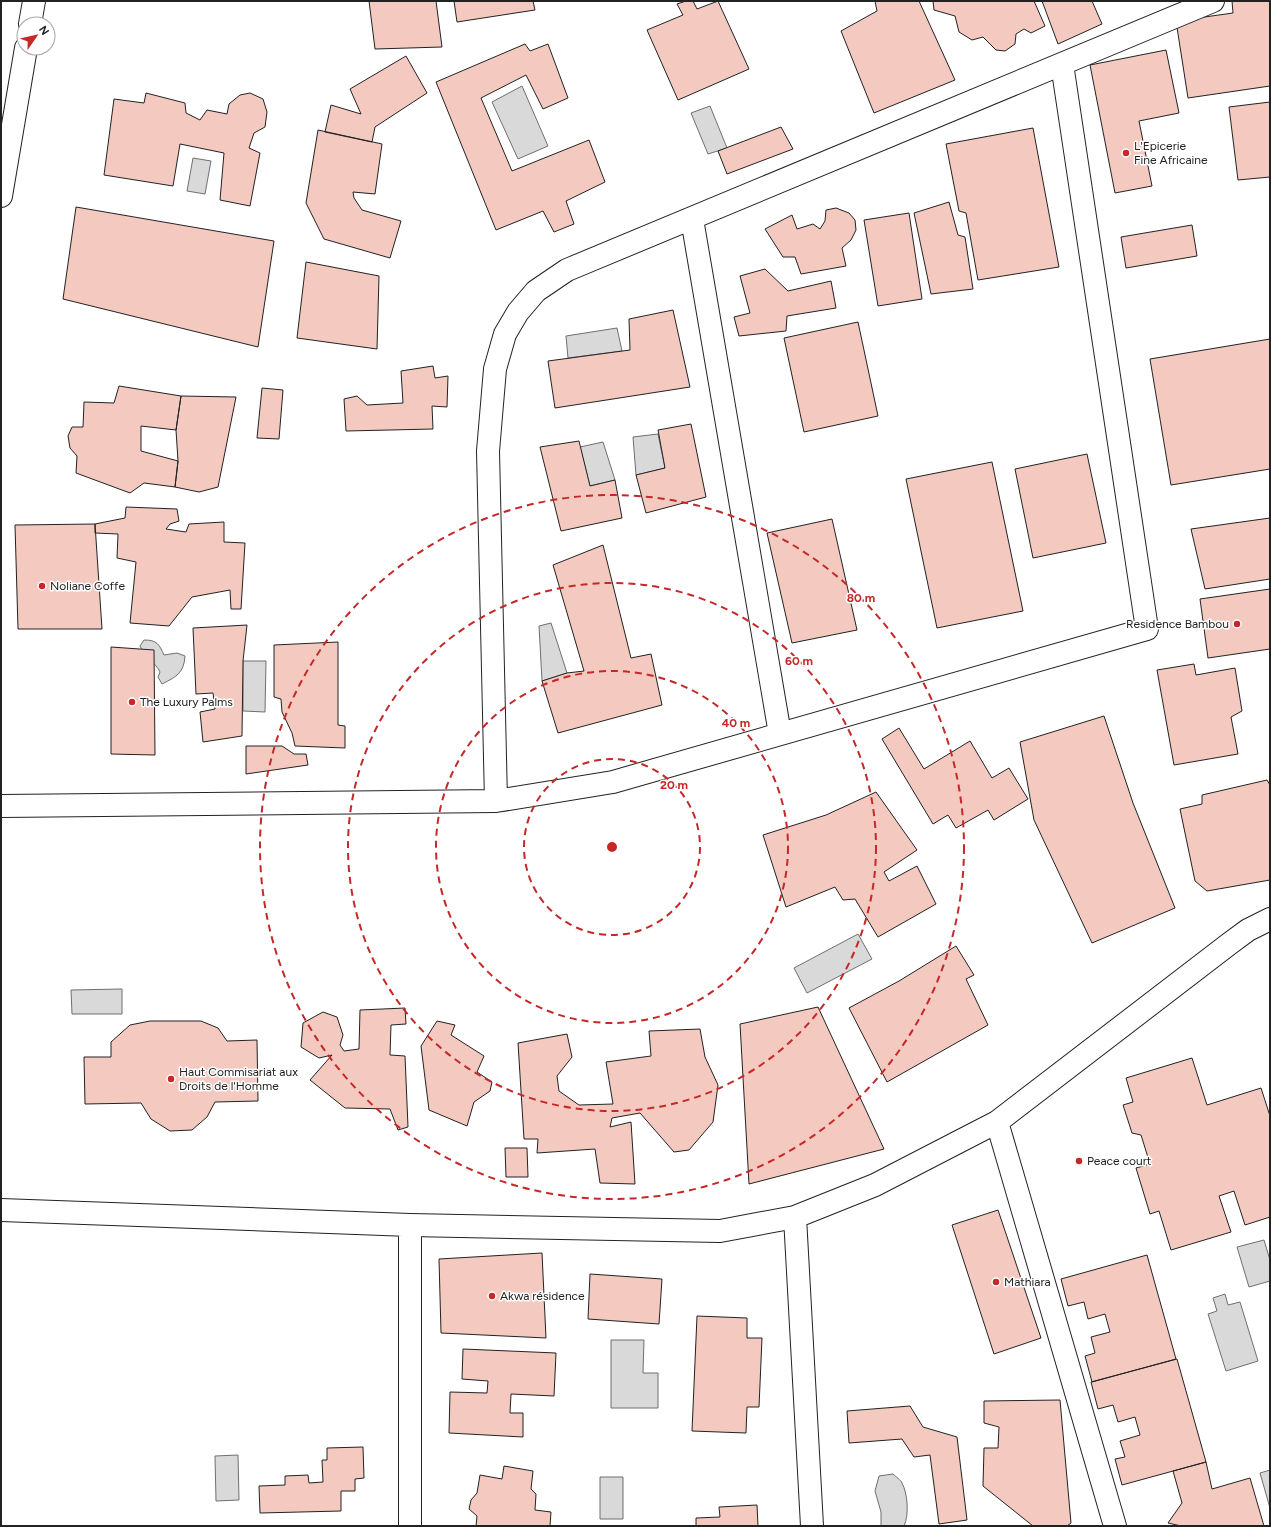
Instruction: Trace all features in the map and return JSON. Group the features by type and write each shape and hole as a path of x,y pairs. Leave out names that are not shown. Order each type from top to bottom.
{"street":[{"path":"31,16 34,1"},
{"path":"496,801 488,451 495,369 505,334 518,312 536,291 567,270 1213,1"},
{"path":"1,196 25,56"},
{"path":"1,806 496,801 613,782 1147,629 1062,64"},
{"path":"692,219 780,734"},
{"path":"1,1210 410,1225 720,1231 795,1217 875,1185 997,1122 1229,944 1248,930 1270,919"},
{"path":"997,1122 1115,1526"},
{"path":"795,1217 812,1526"},
{"path":"410,1225 410,1526"}],"shaded area":[{"path":"522,86 548,146 518,159 492,102"},
{"path":"710,106 727,148 708,154 691,113"},
{"path":"193,158 211,161 205,194 187,191"},
{"path":"617,328 622,351 568,358 566,336"},
{"path":"658,434 665,468 636,475 633,437"},
{"path":"603,442 615,480 590,486 580,447"},
{"path":"551,623 567,673 542,681 539,626"},
{"path":"144,640 157,643 164,655 177,653 185,656 183,667 178,674 162,684 158,677 160,672 140,646"},
{"path":"243,661 266,661 265,712 243,711"},
{"path":"858,934 872,959 807,993 794,968"},
{"path":"122,989 122,1014 72,1014 71,990"},
{"path":"1264,1240 1270,1260 1270,1281 1249,1287 1237,1247"},
{"path":"1225,1294 1228,1305 1240,1302 1258,1361 1226,1371 1208,1314 1217,1311 1213,1298"},
{"path":"611,1340 644,1340 643,1373 658,1373 658,1408 611,1408"},
{"path":"238,1455 239,1500 216,1501 215,1456"},
{"path":"1270,1470 1270,1508 1260,1473"},
{"path":"893,1474 900,1480 906,1493 906,1522 904,1526 881,1526 881,1512 875,1491 879,1476"},
{"path":"600,1477 623,1477 623,1519 600,1519"}],"building":[{"path":"369,1 436,1 442,47 375,49"},
{"path":"454,1 533,1 535,10 457,22"},
{"path":"686,1 693,1 697,9 718,1 749,69 678,100 647,30 683,15 677,4"},
{"path":"875,1 919,1 955,80 874,113 841,31 877,11"},
{"path":"933,1 1034,1 1045,26 1031,33 1024,29 1016,34 1015,44 1005,51 996,50 983,37 972,40 959,32 955,16 934,10"},
{"path":"1042,1 1092,1 1102,24 1058,44"},
{"path":"1232,1 1270,1 1270,86 1188,98 1176,21 1233,13"},
{"path":"525,44 530,51 548,44 568,98 543,109 526,75 481,98 512,171 589,140 605,182 566,201 574,224 554,232 543,211 496,230 436,82"},
{"name":"L'Epicerie Fine Africaine","path":"1166,50 1179,113 1139,121 1152,186 1115,193 1090,65"},
{"path":"406,56 427,93 375,127 372,142 325,132 331,105 361,114 350,89"},
{"path":"146,93 185,103 186,113 200,120 207,110 227,114 229,104 240,95 250,93 263,99 267,112 265,127 254,133 249,148 260,153 250,206 220,200 224,153 180,144 173,186 104,175 114,99 144,103"},
{"path":"1270,102 1270,177 1238,180 1229,107"},
{"path":"781,127 793,149 727,174 718,151"},
{"path":"1033,128 1059,267 978,280 966,213 959,211 946,144"},
{"path":"318,130 382,144 375,194 353,192 354,198 362,210 401,221 390,258 324,239 306,203"},
{"path":"949,202 958,235 965,237 973,289 931,294 914,213"},
{"path":"76,207 274,241 258,347 63,299"},
{"path":"836,208 849,213 855,220 856,230 851,240 842,248 846,266 801,274 795,257 783,257 765,229 792,215 797,229 813,224 820,229 825,221 826,210"},
{"path":"909,213 922,299 878,306 864,220"},
{"path":"1192,225 1197,256 1126,268 1121,237"},
{"path":"306,262 379,276 377,349 297,338"},
{"path":"765,269 788,291 831,281 836,308 787,316 786,331 739,336 734,317 750,313 740,276"},
{"path":"673,310 690,387 555,408 548,361 630,350 629,319"},
{"path":"858,322 878,416 804,432 784,338"},
{"path":"1270,339 1270,469 1171,485 1150,359"},
{"path":"433,366 435,378 448,376 447,407 432,406 433,429 346,431 344,399 357,396 367,405 403,403 401,371"},
{"path":"119,386 181,396 176,430 141,426 141,451 178,461 175,487 144,483 130,493 76,473 77,456 70,448 68,436 72,427 83,427 84,402 114,403"},
{"path":"262,388 283,390 279,439 257,438"},
{"path":"181,396 236,397 218,487 199,492 175,487 178,461 176,430"},
{"path":"691,424 706,497 646,513 636,475 665,468 658,430"},
{"path":"579,441 590,486 615,480 622,518 561,531 540,447"},
{"path":"1087,454 1106,543 1033,558 1015,469"},
{"path":"992,462 1023,611 937,628 906,479"},
{"path":"126,507 177,509 179,521 170,524 166,529 186,532 189,524 224,522 224,542 245,543 241,609 231,609 230,590 192,597 169,626 130,623 136,562 117,558 118,534 95,533 95,524 125,518"},
{"path":"1270,518 1270,579 1205,589 1191,529"},
{"path":"832,519 857,630 792,643 767,533"},
{"path":"95,524 102,629 18,629 15,525"},
{"path":"603,545 631,658 651,654 662,705 558,733 542,681 567,673 584,671 553,565"},
{"name":"Residence Bambou","path":"1270,589 1270,649 1208,658 1200,599"},
{"path":"247,625 243,661 242,736 203,742 200,712 215,709 213,693 196,694 193,628"},
{"path":"338,642 338,725 345,726 345,748 295,746 292,733 282,712 281,699 274,697 274,645"},
{"name":"The Luxury Palms","path":"111,647 154,650 155,755 111,754"},
{"path":"1194,664 1196,675 1235,668 1242,711 1231,717 1238,754 1174,765 1157,670"},
{"path":"1104,716 1133,803 1175,908 1092,943 1034,820 1020,742"},
{"path":"899,728 924,769 970,741 992,778 1009,768 1028,799 994,820 988,810 956,828 948,815 933,824 882,739"},
{"path":"246,746 282,746 294,754 306,754 308,765 246,774"},
{"path":"1267,780 1270,785 1270,880 1207,891 1195,881 1180,809 1202,804 1202,795"},
{"path":"876,792 917,850 884,872 889,881 917,866 936,904 878,937 855,899 843,900 835,887 786,907 763,835 826,815"},
{"path":"956,946 974,975 966,979 988,1025 887,1082 849,1008 899,981"},
{"path":"818,1007 884,1149 749,1184 740,1024"},
{"path":"405,1008 406,1024 391,1025 390,1055 405,1056 408,1127 398,1130 390,1109 345,1108 310,1080 332,1055 319,1058 301,1047 303,1023 323,1012 337,1017 343,1035 340,1045 344,1051 359,1049 360,1010"},
{"name":"Haut Commisariat aux Droits de l'Homme","path":"150,1021 201,1021 218,1028 227,1041 257,1040 258,1101 215,1102 207,1117 192,1130 170,1131 151,1119 141,1103 85,1104 84,1057 111,1057 111,1042 130,1025"},
{"path":"437,1021 455,1025 451,1035 484,1056 477,1072 492,1082 490,1091 474,1102 467,1126 429,1110 421,1046"},
{"path":"700,1029 705,1057 718,1085 713,1122 689,1150 674,1152 640,1113 612,1118 610,1127 631,1122 635,1184 600,1183 595,1149 537,1153 538,1139 524,1139 518,1043 567,1034 572,1057 557,1076 559,1091 579,1105 613,1104 606,1062 651,1056 649,1031"},
{"path":"1192,1058 1207,1105 1261,1088 1270,1116 1270,1217 1245,1225 1234,1191 1219,1196 1231,1232 1171,1250 1159,1211 1150,1214 1136,1168 1150,1164 1141,1135 1132,1133 1123,1105 1133,1102 1126,1078"},
{"path":"505,1148 527,1148 528,1177 506,1177"},
{"name":"Mathiara","path":"998,1210 1041,1338 994,1354 952,1225"},
{"name":"Akwa résidence","path":"542,1253 546,1338 441,1333 439,1259"},
{"path":"1147,1255 1176,1359 1092,1382 1085,1356 1095,1353 1091,1337 1110,1332 1105,1314 1088,1319 1084,1302 1068,1306 1061,1279"},
{"path":"590,1274 662,1279 659,1324 588,1319"},
{"path":"697,1316 747,1318 747,1338 762,1338 759,1407 747,1407 746,1433 692,1431"},
{"path":"463,1349 556,1353 554,1396 511,1394 510,1413 523,1413 523,1437 449,1433 450,1392 487,1393 488,1381 462,1379"},
{"path":"1177,1359 1206,1462 1122,1485 1115,1459 1125,1457 1120,1441 1140,1435 1135,1417 1118,1422 1113,1405 1098,1409 1091,1382"},
{"path":"1060,1400 1071,1523 1067,1526 1033,1526 983,1486 984,1448 998,1448 999,1427 984,1423 984,1401"},
{"path":"910,1406 923,1427 957,1437 967,1520 939,1524 930,1455 914,1457 902,1439 849,1443 847,1411"},
{"path":"363,1447 364,1478 355,1479 355,1491 341,1491 341,1511 260,1513 259,1486 285,1485 285,1476 308,1475 309,1483 323,1482 322,1460 327,1460 327,1448"},
{"path":"1206,1462 1212,1489 1250,1478 1264,1526 1181,1526 1168,1523 1182,1503 1173,1471"},
{"path":"504,1466 533,1471 531,1489 536,1494 535,1510 551,1512 550,1526 476,1526 477,1516 469,1509 471,1500 477,1493 480,1475 502,1479"},
{"path":"757,1505 758,1526 696,1526 696,1518 720,1517 719,1507"}],"place":[{"name":"L'Epicerie Fine Africaine","path":"1126,153"},
{"name":"Noliane Coffe","path":"42,586"},
{"name":"Residence Bambou","path":"1237,624"},
{"name":"The Luxury Palms","path":"132,702"},
{"name":"Haut Commisariat aux Droits de l'Homme","path":"171,1079"},
{"name":"Peace court","path":"1079,1161"},
{"name":"Mathiara","path":"996,1282"},
{"name":"Akwa résidence","path":"492,1296"}]}
